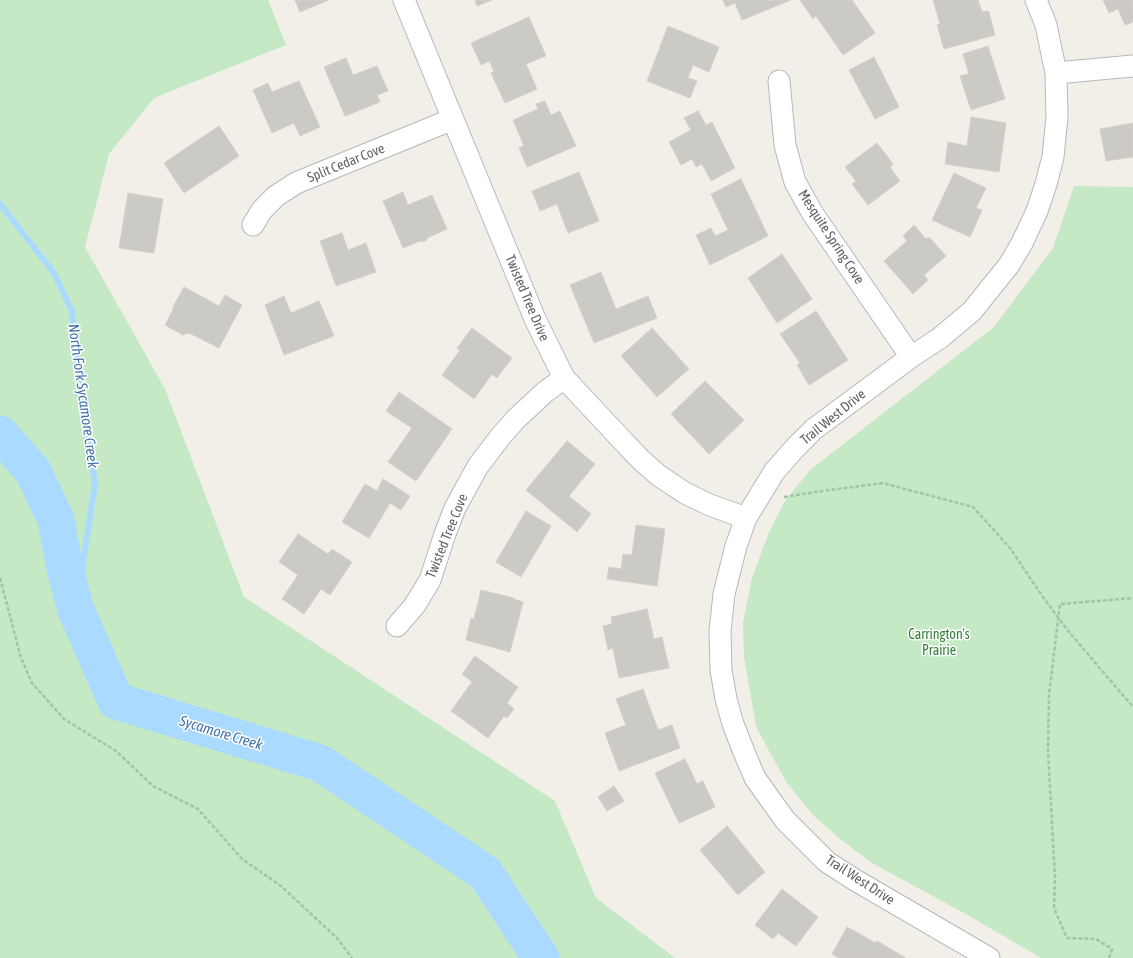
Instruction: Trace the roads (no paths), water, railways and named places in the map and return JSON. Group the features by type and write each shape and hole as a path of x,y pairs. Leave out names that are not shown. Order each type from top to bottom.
{"street":[{"name":"Twisted Tree Drive","path":"404,0 535,319 564,378 640,459 658,475 685,493 710,505 751,511"},
{"name":"Trail West Drive","path":"979,955 827,862 785,820 756,778 733,724 726,699 721,670 720,631 724,594 736,546 751,511 774,472 814,429 911,357 940,338 972,311 1009,265 1022,243 1037,211 1046,184 1053,157 1057,117 1056,73 1046,25 1036,0"},
{"path":"1056,73 1133,66"},
{"name":"Mesquite Spring Cove","path":"779,81 785,145 795,182 813,214 911,357"},
{"name":"Split Cedar Cove","path":"253,224 262,210 276,196 296,183 453,119"},
{"name":"Twisted Tree Cove","path":"397,626 415,605 430,580 444,534 478,466 516,419 545,392 564,378"}],"waterway":[{"name":"North Fork Sycamore Creek","path":"0,204 54,273 72,311 80,398 95,483 76,610"},
{"name":"Sycamore Creek","path":"0,434 33,471 56,520 65,569 76,610 116,701 320,763 485,873 541,958"}],"park label":[{"name":"Carrington's Prairie","path":"939,644"}]}
